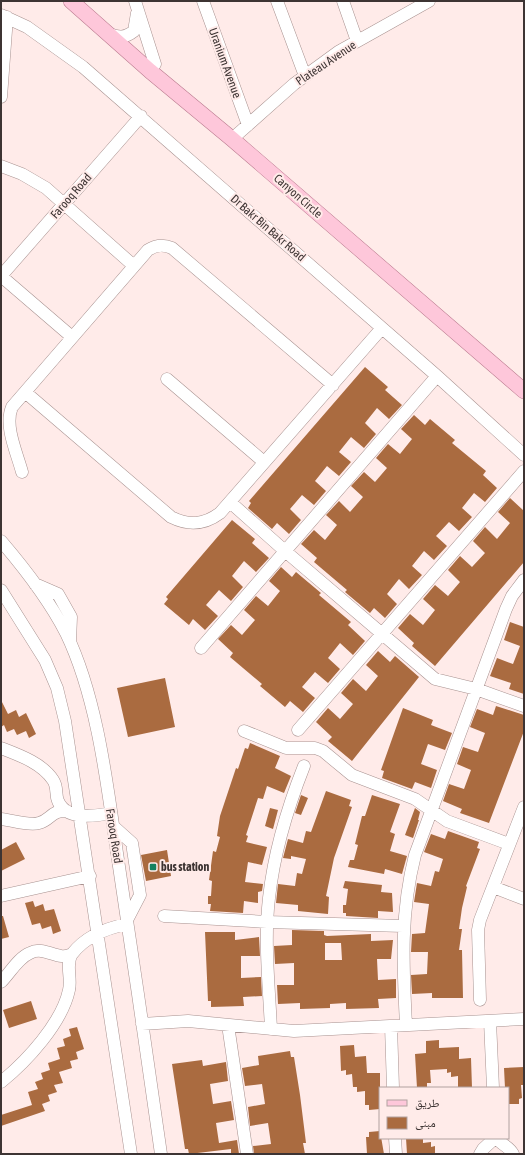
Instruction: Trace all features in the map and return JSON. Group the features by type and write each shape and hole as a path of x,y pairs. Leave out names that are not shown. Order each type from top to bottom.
{"main road":[{"name":"Canyon Circle","path":"71,1 150,71 232,139 524,391"}],"street":[{"name":"Uranium Avenue","path":"203,1 248,125"},
{"path":"277,1 305,76"},
{"path":"343,1 357,41"},
{"name":"Plateau Avenue","path":"232,139 305,76 416,4 429,1"},
{"path":"107,33 119,38 128,36 134,31 138,17 135,3"},
{"path":"135,3 155,64 150,71"},
{"path":"1,97 4,21"},
{"name":"Dr Bakr Bin Bakr Road","path":"4,21 27,27 83,67 141,116 437,376 524,455"},
{"name":"Farooq Road","path":"1,276 141,116"},
{"path":"1,166 34,180 64,204 134,266"},
{"path":"22,472 9,419 12,407 134,266 154,246 161,245 172,248 333,385"},
{"path":"1,276 72,337"},
{"path":"25,392 171,517 181,522 203,523 212,520 220,513 382,328"},
{"path":"201,648 437,376"},
{"path":"167,379 264,462"},
{"path":"298,730 524,471"},
{"path":"230,502 382,635 435,679 476,689 524,706"},
{"name":"Farooq Road","path":"1,541 35,584 51,608 70,642 91,704 111,813 162,1154"},
{"path":"406,1026 403,926 409,877 431,810 506,609 522,584"},
{"path":"1,590 45,660 57,688 65,722 90,876 131,1154"},
{"path":"244,731 286,748 315,748 323,751 352,775 415,799 447,821 509,844"},
{"path":"1,748 22,756 47,773 56,787 58,803 67,811"},
{"path":"271,1029 267,922 274,865 281,833 304,766"},
{"path":"480,1000 478,930 524,807"},
{"path":"1,819 38,823 44,821 55,812 67,811 80,815 98,816 111,813"},
{"path":"1,982 30,953 43,950 62,957 68,957 81,945 98,933 127,922 140,895 132,843 113,826"},
{"path":"1,896 90,876"},
{"path":"493,887 524,899"},
{"path":"164,916 267,922 403,926"},
{"path":"1,1082 28,1058 54,1023 69,991 71,976 69,964 72,954"},
{"path":"142,1024 188,1020 271,1029 315,1031 524,1019"},
{"path":"490,1021 493,1087"},
{"path":"228,1025 247,1154"},
{"path":"391,1026 394,1087"},
{"path":"395,1139 396,1154"},
{"path":"480,1154 482,1149 495,1139"},
{"path":"497,1139 507,1146 513,1154"}],"building":[{"path":"365,367 388,387 385,390 402,405 389,419 377,408 365,423 376,434 364,448 351,437 339,452 351,462 339,476 327,466 315,481 326,491 314,505 302,495 290,509 301,520 289,534 277,523 272,529 248,508 251,503 249,501"},
{"path":"414,415 425,425 430,419 455,440 452,443 486,471 483,475 497,488 485,502 474,493 462,508 472,517 459,531 449,522 436,536 447,546 434,560 424,551 412,566 422,575 409,589 399,579 387,594 397,604 385,618 374,608 370,613 345,592 347,590 314,562 317,558 301,544 314,530 325,540 337,525 326,515 339,501 350,512 363,497 351,486 364,472 375,482 387,468 376,458 388,444 400,454 412,439 401,429"},
{"path":"510,498 524,511 524,562 435,666 412,646 414,643 398,628 410,614 423,625 435,610 423,599 435,585 448,596 460,582 448,570 460,556 472,567 485,553 473,541 485,527 497,539 510,523 498,512"},
{"path":"232,520 255,539 252,543 269,558 256,572 244,561 232,576 243,587 231,601 219,590 206,605 218,616 205,630 193,619 189,625 164,604 168,599 166,597"},
{"path":"281,567 292,577 296,572 321,593 319,595 351,622 348,625 365,641 353,655 340,643 328,658 340,669 328,683 315,672 302,687 315,698 303,712 290,701 285,707 260,686 262,684 230,657 233,653 218,639 231,625 242,635 255,620 244,610 256,596 268,606 280,591 269,581"},
{"path":"510,622 524,627 524,694 509,689 511,683 490,676 497,658 513,664 520,646 504,640"},
{"path":"378,651 390,662 395,656 419,677 352,761 328,741 332,737 316,722 328,708 340,719 353,704 341,693 353,679 366,691 378,676 366,665"},
{"path":"165,678 175,727 128,737 117,688"},
{"path":"1,700 8,714 16,710 19,717 26,713 36,734 29,738 26,731 17,735 14,729 7,732 4,725 1,727"},
{"path":"496,706 524,715 524,731 489,823 460,813 462,809 443,801 449,784 464,789 471,770 457,764 463,747 478,752 485,733 470,727 477,709 493,715"},
{"path":"403,708 433,720 431,725 452,733 445,750 428,744 421,764 437,770 431,788 415,782 412,789 382,778 384,771 381,770"},
{"path":"250,743 280,756 275,768 291,776 284,793 267,786 263,799 258,798 246,835 248,836 246,842 267,847 262,865 248,862 245,882 263,884 262,891 258,892 258,903 244,901 243,913 210,911 211,904 208,904 208,896 211,896 212,881 209,880 213,851 216,852 220,837 217,836 220,816 236,768 238,769 245,748 248,749"},
{"path":"326,791 351,800 349,806 352,807 334,858 326,896 329,897 328,914 298,911 298,905 276,903 278,884 295,886 297,873 302,874 306,859 291,856 291,859 283,858 288,839 303,843 306,831 311,832"},
{"path":"301,795 308,798 301,815 295,813"},
{"path":"372,795 400,804 390,832 395,834 390,851 407,856 402,874 385,869 384,874 348,867 350,860 354,860 358,845 355,844 362,816 365,816"},
{"path":"270,808 278,810 273,829 265,826"},
{"path":"415,808 420,812 413,838 405,835"},
{"path":"448,831 479,842 477,848 480,849 466,886 459,929 462,929 459,950 462,950 463,998 432,998 432,993 412,994 411,975 427,974 428,952 411,952 412,934 425,933 429,904 414,902 417,883 431,886 435,871 439,872 443,859 424,852 431,834 445,839"},
{"path":"16,842 25,859 1,871 1,850"},
{"path":"167,850 171,876 146,881 141,855"},
{"path":"345,881 382,885 381,892 392,893 393,912 378,911 378,918 346,916 346,913 343,913 343,905 346,905 348,889 343,888"},
{"path":"33,901 35,907 43,904 45,911 54,909 61,931 53,934 51,926 42,929 40,923 32,925 25,903"},
{"path":"1,916 3,916 9,937 1,939"},
{"path":"292,930 324,931 324,935 327,936 371,934 371,941 393,940 391,959 377,959 378,980 396,979 396,998 378,999 379,1008 346,1009 346,1003 330,1004 330,1008 300,1009 300,1003 278,1004 277,985 294,985 294,963 275,964 274,946 292,945","holes":["325,943 341,943 342,960 325,960"]},
{"path":"205,932 235,932 235,940 259,937 260,956 241,956 241,978 261,977 262,996 243,997 244,1006 211,1007 211,1001 208,1001"},
{"path":"31,1001 37,1019 9,1028 3,1010"},
{"path":"77,1027 84,1049 76,1052 78,1059 70,1061 72,1068 59,1072 63,1083 54,1085 57,1092 48,1095 50,1101 42,1104 45,1111 1,1126 1,1115 32,1105 28,1092 38,1089 35,1082 43,1079 41,1073 50,1070 48,1063 60,1059 57,1048 65,1046 63,1039 71,1036 69,1029"},
{"path":"439,1040 439,1048 459,1047 459,1059 471,1058 472,1087 458,1087 458,1076 451,1077 451,1072 447,1073 447,1069 430,1070 431,1083 427,1083 427,1087 417,1087 415,1054 426,1053 426,1041"},
{"path":"354,1045 355,1057 366,1056 367,1073 380,1073 379,1109 369,1110 369,1105 365,1105 365,1091 357,1092 357,1087 353,1087 352,1074 346,1075 346,1070 341,1071 340,1046"},
{"path":"290,1051 291,1057 294,1057 300,1095 306,1143 303,1143 305,1154 254,1154 253,1146 271,1144 268,1123 250,1126 248,1107 265,1104 262,1084 245,1086 242,1068 259,1065 258,1056"},
{"path":"202,1060 203,1066 226,1062 228,1081 210,1084 213,1104 231,1101 234,1120 216,1123 219,1143 237,1140 239,1154 231,1154 231,1149 189,1154 188,1149 185,1149 172,1064"},
{"path":"524,1067 524,1085 521,1085 522,1098 519,1099 519,1104 509,1104 509,1087 505,1087 504,1068"},
{"path":"379,1131 379,1139 381,1139 384,1154 367,1154 366,1137 369,1137 369,1132"},
{"path":"406,1139 423,1139 423,1143 431,1142 431,1147 435,1146 435,1154 407,1154"}],"place":[{"name":"bus station","path":"153,867"}]}
